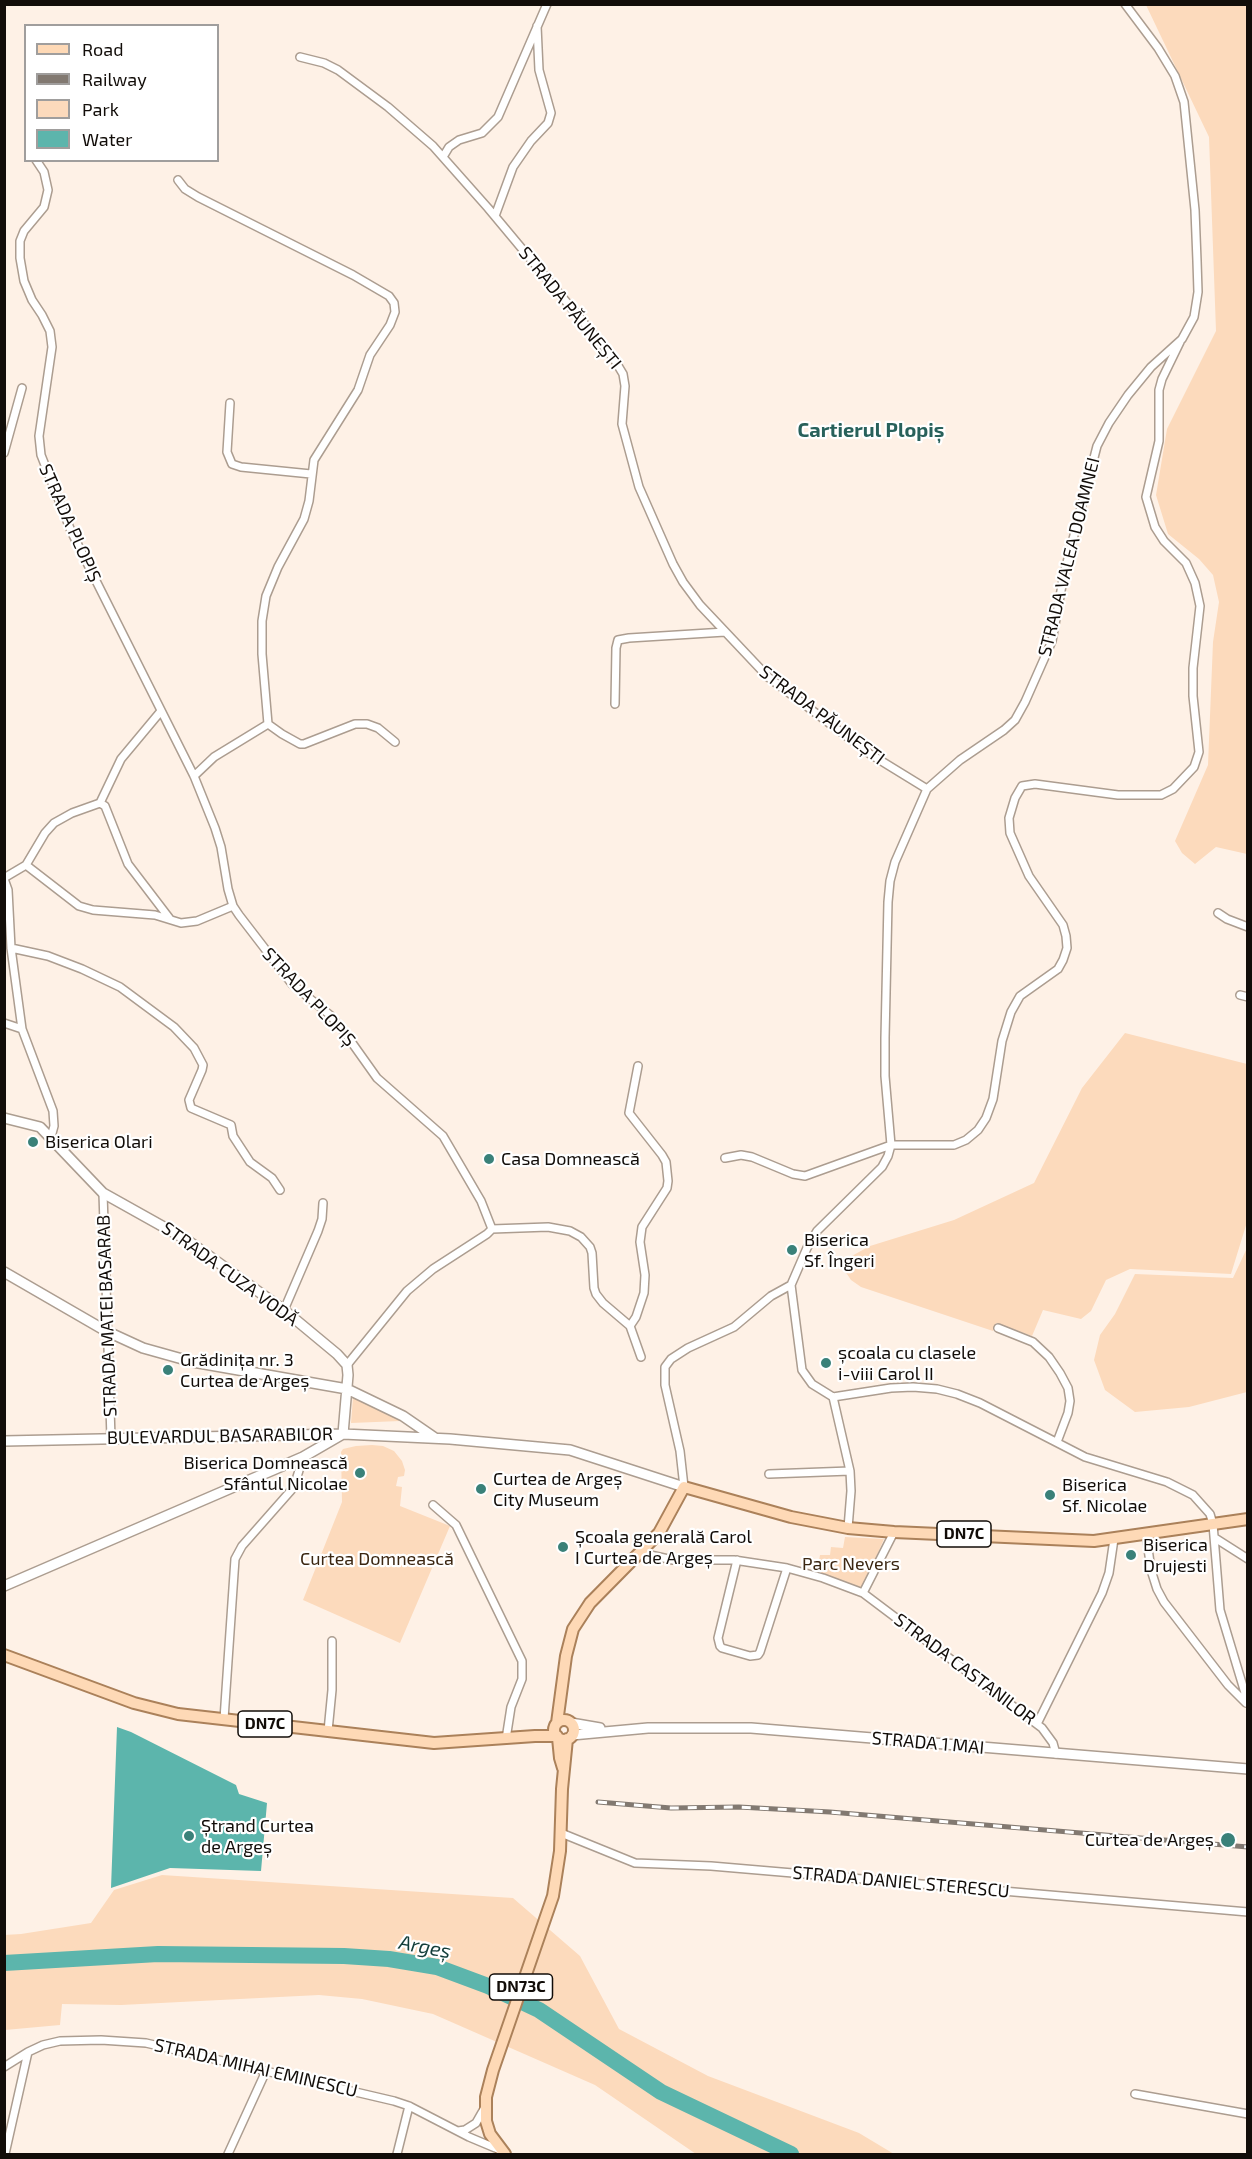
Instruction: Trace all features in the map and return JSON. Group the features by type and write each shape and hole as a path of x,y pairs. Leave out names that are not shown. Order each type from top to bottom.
{"main road":[{"name":"STRADA CUZA VODĂ","path":"4,1118 40,1126 103,1193 181,1236 284,1311 347,1365"},
{"path":"4,1272 106,1331 144,1348 174,1358 347,1389 403,1416 435,1438"},
{"path":"4,1587 303,1457 343,1434 347,1365"},
{"name":"BULEVARDUL BASARABILOR","path":"4,1440 343,1434 435,1438 570,1450 684,1487"},
{"path":"563,1730 562,1691 569,1640 581,1615 590,1603 660,1533 684,1487"},
{"name":"DN7C","path":"684,1487 772,1512 848,1528 894,1532 1067,1540 1114,1539 1248,1519"},
{"name":"DN7C","path":"4,1654 148,1708 178,1714 434,1743 506,1739 563,1730"},
{"name":"STRADA 1 MAI","path":"563,1730 751,1728 1248,1769"},
{"name":"DN73C","path":"503,2152 490,2134 485,2106 492,2070 550,1904 559,1866 564,1771 560,1758 563,1730"}],"street":[{"path":"443,157 449,147 482,133 493,125 547,4"},
{"name":"STRADA VALEA DOAMNEI","path":"725,1158 741,1155 752,1157 793,1174 805,1176 891,1145 954,1145 966,1140 978,1130 986,1118 993,1099 1002,1041 1011,1012 1020,996 1051,975 1064,960 1067,948 1063,925 1029,876 1010,833 1009,818 1015,798 1022,786 1035,784 1118,795 1161,795 1173,789 1194,767 1198,752 1193,668 1200,606 1195,583 1186,563 1164,541 1155,527 1146,497 1159,441 1159,390 1162,379 1194,317 1198,292 1195,210 1184,102 1175,76 1164,57 1125,4"},
{"path":"495,216 513,167 531,141 548,123 551,113 539,70 537,26"},
{"name":"STRADA PĂUNEȘTI","path":"300,57 324,63 338,70 388,107 443,157 619,366 625,386 622,424 639,487 683,582 725,632 768,677 870,754 927,789"},
{"name":"STRADA PLOPIȘ","path":"37,162 44,172 48,190 44,207 24,231 20,241 20,258 24,281 50,332 51,347 39,436 41,455 71,531 194,776 221,847 233,906 245,925 292,984 330,1016 377,1078 443,1136 481,1201 492,1229"},
{"path":"178,180 185,189 198,197 353,275 389,296 394,303 390,325 370,355 358,390 314,460 304,519 278,567 266,596 262,621 262,654 268,724"},
{"name":"STRADA VALEA DOAMNEI","path":"891,1145 885,1057 890,881 895,862 927,789 960,760 1015,720 1038,676 1052,641 1064,574 1097,446 1128,395 1151,367 1182,339"},
{"path":"4,453 22,388"},
{"path":"230,403 227,452 232,464 311,474"},
{"path":"615,704 618,640 725,632"},
{"path":"51,1137 54,1126 53,1111 22,1029 11,948 8,890 4,878 26,865 45,833 54,823 72,813 100,803 121,759 161,711"},
{"path":"268,724 300,744 355,724 372,725 395,742"},
{"path":"194,776 214,757 268,724"},
{"path":"100,803 105,806 128,864 171,919"},
{"path":"26,865 64,896 79,906 93,910 139,913 190,923 233,906"},
{"path":"1218,913 1248,927"},
{"path":"11,948 48,956 120,987 181,1034 194,1048 203,1065 189,1100 191,1108 231,1125 233,1136 240,1149 250,1162 272,1178 280,1190"},
{"path":"4,1023 22,1029"},
{"path":"630,1326 636,1317 644,1293 645,1275 640,1242 642,1227 667,1188 668,1181 666,1162 662,1155 629,1113 638,1066"},
{"path":"891,1145 882,1167 818,1231 807,1248 791,1285 802,1370 812,1384 834,1397 891,1388 937,1389 957,1394 980,1403 1085,1457 1181,1488 1193,1496 1210,1514 1213,1524 1220,1610 1248,1704"},
{"name":"STRADA MATEI BASARAB","path":"103,1193 111,1438"},
{"path":"284,1311 318,1231 322,1219 323,1203"},
{"path":"347,1365 406,1291 433,1269 492,1229 563,1229 581,1237 592,1253 596,1294 630,1326 641,1357"},
{"path":"684,1487 680,1451 665,1384 665,1367 671,1359 688,1348 734,1327 771,1296 791,1285"},
{"path":"998,1328 1032,1342 1049,1357 1060,1372 1068,1388 1070,1401 1057,1442"},
{"path":"834,1397 850,1471 848,1528"},
{"path":"224,1719 235,1559 242,1546 294,1487 303,1457"},
{"path":"769,1474 850,1471"},
{"path":"433,1505 456,1525 522,1661 522,1679 510,1707 506,1739"},
{"path":"863,1593 894,1532"},
{"path":"1146,1534 1151,1570 1164,1602 1228,1685 1248,1704"},
{"path":"1215,1538 1248,1559"},
{"path":"1037,1724 1102,1593 1110,1566 1114,1539"},
{"name":"STRADA CASTANILOR","path":"641,1554 673,1560 737,1560 787,1568 863,1593 1037,1724 1049,1736 1056,1754"},
{"path":"737,1560 718,1638 722,1648 750,1656 758,1655 760,1652 787,1568"},
{"path":"328,1731 333,1641"},
{"path":"1228,1685 1239,1677"},
{"name":"STRADA DANIEL STERESCU","path":"561,1833 635,1863 711,1866 1248,1912"},
{"name":"STRADA MIHAI EMINESCU","path":"4,2067 43,2045 60,2042 127,2041 164,2047 410,2106 503,2152"},
{"path":"5,2154 28,2052"},
{"path":"228,2154 267,2071"},
{"path":"1135,2094 1248,2114"},
{"path":"397,2154 410,2106"},
{"name":"DN73C","path":"457,2131 465,2130 476,2123 485,2106"}],"green space":[{"path":"1146,5 1247,5 1247,854 1216,847 1195,864 1182,853 1175,841 1208,765 1213,642 1219,602 1213,575 1199,559 1168,534 1156,495 1167,429 1216,331 1209,137"},
{"path":"1125,1033 1247,1064 1247,1222 1231,1274 1130,1269 1106,1280 1091,1311 1081,1319 1043,1310 1032,1336 996,1323 993,1331 861,1287 851,1280 845,1271 848,1258 870,1246 954,1220 1034,1183 1082,1088"},
{"path":"1247,1248 1247,1392 1189,1407 1135,1412 1105,1390 1094,1360 1100,1335 1115,1314 1135,1274 1233,1278"},
{"path":"353,1397 399,1417 400,1421 351,1423"},
{"name":"Curtea Domnească","path":"356,1446 383,1446 394,1451 402,1461 404,1476 398,1477 396,1486 402,1487 400,1506 450,1526 400,1643 303,1600 342,1502 341,1452 343,1449"},
{"name":"Parc Nevers","path":"845,1537 884,1539 862,1590 817,1572 820,1555 830,1555 831,1547 843,1548"},
{"path":"162,1875 513,1898 580,1956 619,2029 708,2076 859,2133 894,2154 696,2154 595,2085 433,2014 362,1999 319,1995 121,2005 62,2004 60,2025 5,2030 4,1935 91,1923 114,1890"}],"water":[{"name":"Ștrand Curtea de Argeș","path":"117,1727 236,1785 239,1794 267,1803 261,1871 170,1868 111,1888"}],"waterway":[{"name":"Argeș","path":"4,1963 158,1954 344,1956 389,1959 437,1967 488,1986 539,2010 661,2092 791,2154"}],"railway":[{"path":"598,1802 671,1808 739,1807 830,1812 1248,1847"}],"place":[{"name":"Biserica Olari","path":"33,1142"},
{"name":"Casa Domnească","path":"489,1159"},
{"name":"Biserica Sf. Îngeri","path":"792,1250"},
{"name":"școala cu clasele i-viii Carol II","path":"826,1363"},
{"name":"Grădinița nr. 3 Curtea de Argeș","path":"168,1370"},
{"name":"Biserica Domnească Sfântul Nicolae","path":"360,1473"},
{"name":"Curtea de Argeș City Museum","path":"481,1489"},
{"name":"Biserica Sf. Nicolae","path":"1050,1495"},
{"name":"Școala generală Carol I Curtea de Argeș","path":"563,1547"},
{"name":"Biserica Drujesti","path":"1131,1555"},
{"name":"Ștrand Curtea de Argeș","path":"189,1836"},
{"name":"Curtea de Argeș","path":"1228,1840"}],"district":[{"name":"Cartierul Plopiș","path":"871,430"}]}
